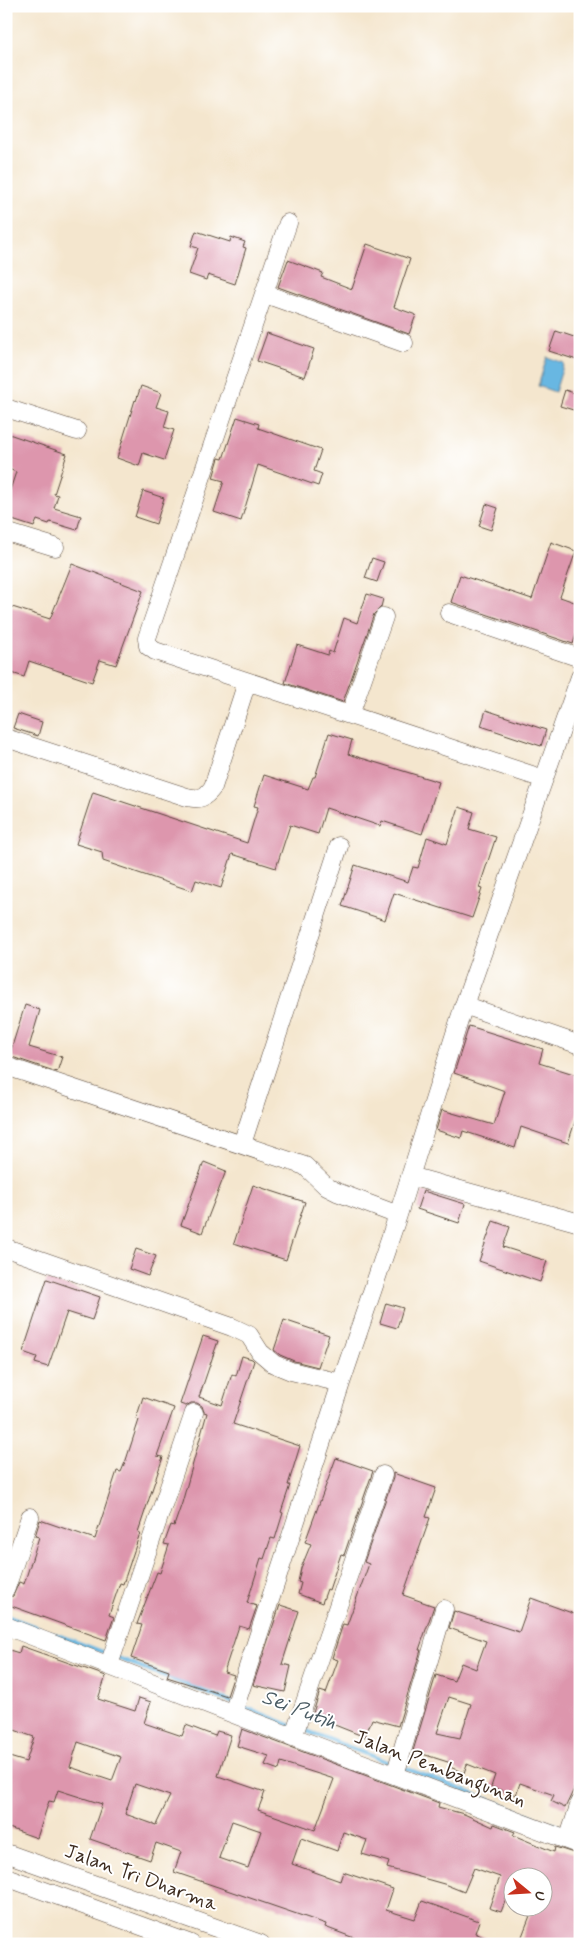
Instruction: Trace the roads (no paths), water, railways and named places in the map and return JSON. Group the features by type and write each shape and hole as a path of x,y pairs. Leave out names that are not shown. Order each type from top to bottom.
{"street":[{"path":"288,223 147,638 148,646 155,651 246,682 544,780"},
{"path":"264,294 404,343"},
{"path":"6,408 77,431"},
{"path":"6,532 55,547"},
{"path":"449,613 580,658"},
{"path":"350,715 384,617"},
{"path":"236,1706 398,1214 464,1006 580,677"},
{"path":"6,738 187,797 201,799 206,796 212,787 246,682"},
{"path":"242,1144 338,846"},
{"path":"464,1006 580,1045"},
{"path":"6,1066 304,1166 327,1187 336,1192 398,1214"},
{"path":"410,1176 580,1223"},
{"path":"6,1248 232,1327 249,1335 260,1352 274,1364 291,1371 341,1383"},
{"path":"111,1659 194,1413"},
{"path":"295,1731 383,1475"},
{"path":"6,1588 30,1517"},
{"path":"396,1770 444,1609"},
{"name":"Jalan Pembangunan","path":"6,1626 111,1659 572,1837"},
{"path":"572,1837 580,1803"},
{"name":"Jalan Tri Dharma","path":"6,1853 261,1944"},
{"path":"6,1877 191,1944"}],"water":[{"path":"547,357 564,363 555,392 538,386"}],"waterway":[{"name":"Sei Putih","path":"6,1616 108,1654"},
{"name":"Sei Putih","path":"115,1657 231,1702"},
{"name":"Sei Putih","path":"239,1705 292,1726"},
{"name":"Sei Putih","path":"299,1728 395,1765"},
{"name":"Sei Putih","path":"402,1767 568,1830"}]}
